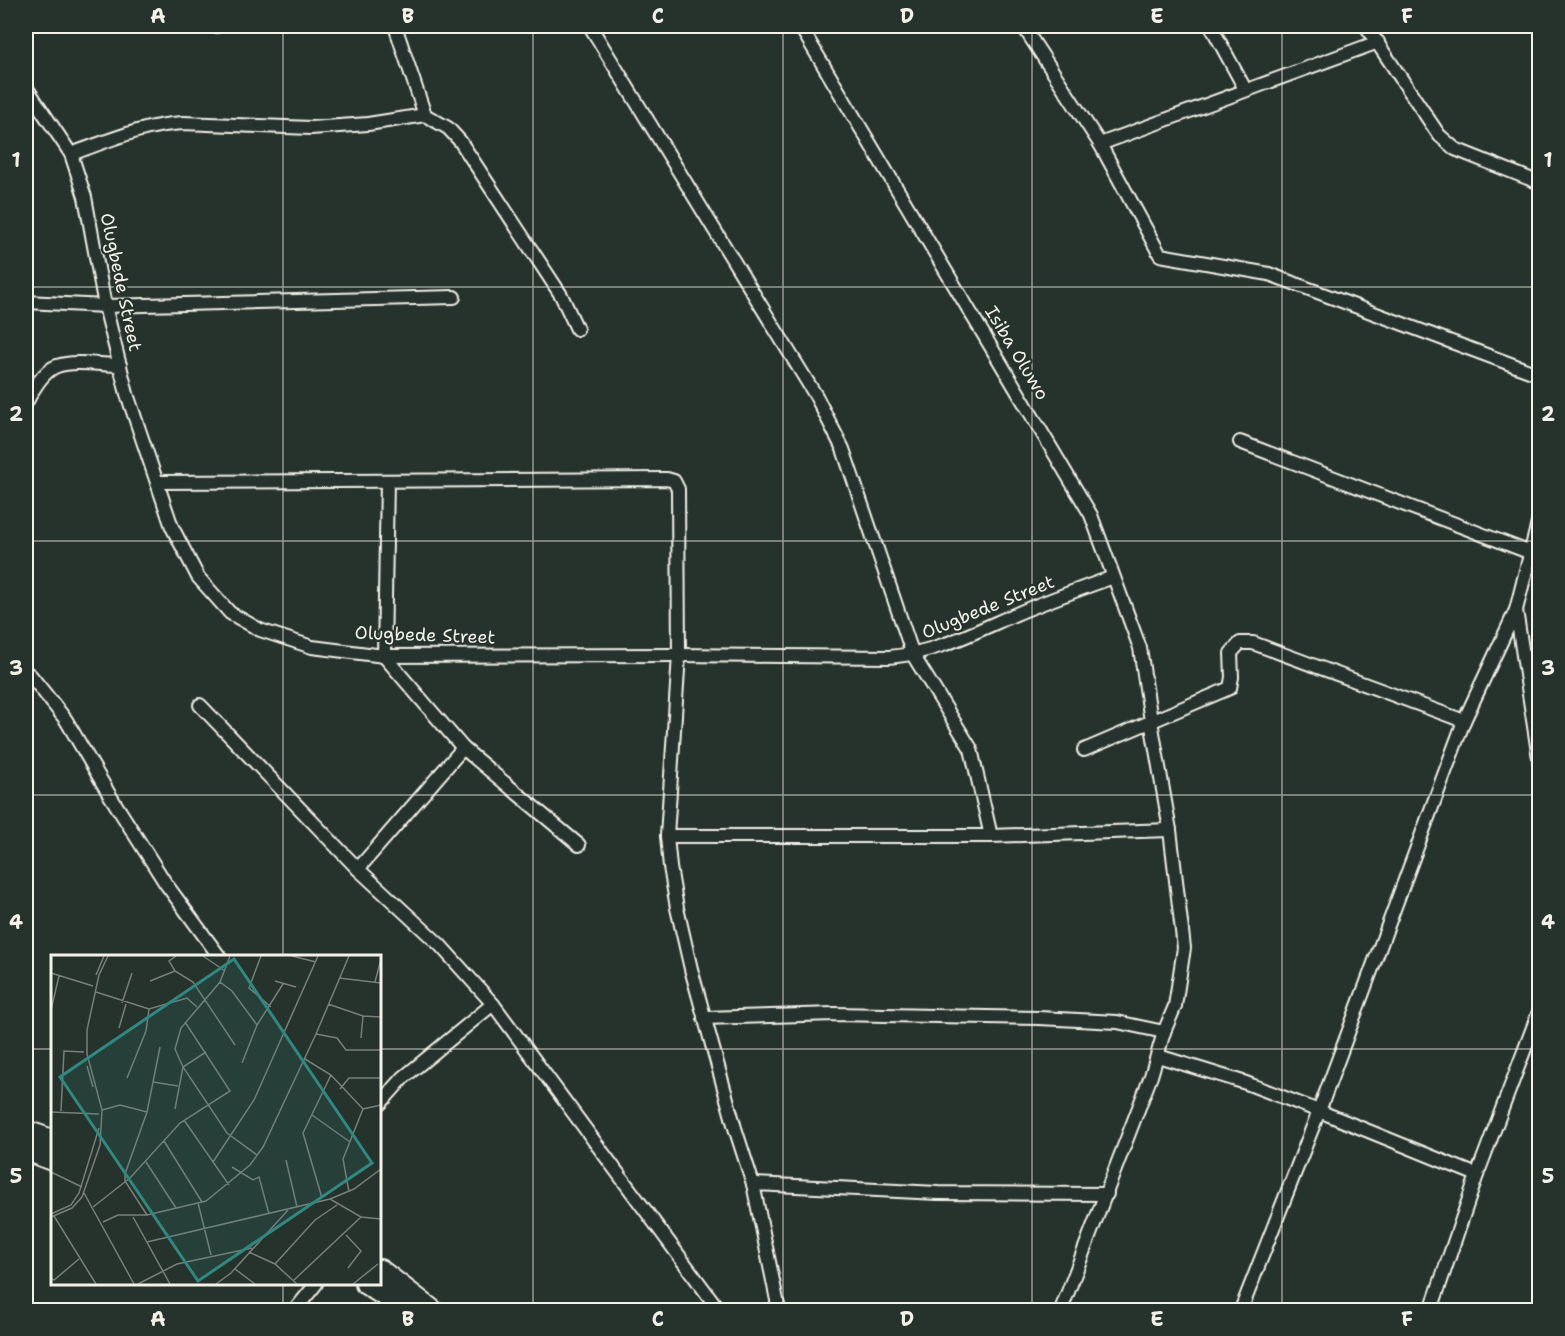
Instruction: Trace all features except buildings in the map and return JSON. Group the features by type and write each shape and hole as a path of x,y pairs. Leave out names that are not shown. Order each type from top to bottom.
{"main road":[{"path":"26,1131 51,1140"},
{"path":"26,1150 51,1160"},
{"path":"381,1271 432,1311"},
{"path":"368,1285 404,1311"}],"street":[{"path":"395,26 425,115 448,129 460,141 561,295 577,329"},
{"path":"590,26 618,68 820,405 843,449 913,655 971,749 992,836"},
{"name":"Isiba Oluwo","path":"800,26 1091,515 1140,648 1170,830 1184,948 1175,1006 1107,1194 1061,1311"},
{"path":"1023,26 1100,144 1160,255 1269,274 1539,375"},
{"path":"1211,26 1245,89"},
{"path":"1366,26 1439,135 1455,149 1539,183"},
{"path":"1100,144 1378,42"},
{"name":"Olugbede Street","path":"26,88 71,154 85,197 105,306 127,394 172,526 198,577 230,613 260,630 312,647 384,656 889,657 913,655 953,642 1023,611 1113,577"},
{"path":"71,154 141,129 162,124 310,128 368,124 425,115"},
{"path":"26,302 105,306 454,297"},
{"path":"26,403 36,384 54,367 70,364 120,365"},
{"path":"1240,442 1531,553"},
{"path":"157,482 667,479 674,481 678,489 679,655 667,836 677,908 704,1017 753,1184 779,1311"},
{"path":"387,481 384,656 464,748 579,845"},
{"path":"1241,1311 1319,1111 1464,721 1516,610 1539,515"},
{"path":"1516,610 1539,765"},
{"path":"1084,750 1230,688 1231,653 1240,643 1253,643 1464,721"},
{"path":"26,672 66,720 109,794 166,884 218,955"},
{"path":"200,705 358,869 440,945 493,1004 719,1311"},
{"path":"358,869 464,748"},
{"path":"667,836 992,836 1170,830"},
{"path":"381,1103 404,1078 493,1004"},
{"path":"1431,1311 1477,1175 1539,1009"},
{"path":"704,1017 834,1014 1039,1018 1117,1022 1164,1032"},
{"path":"1158,1056 1246,1083 1477,1175"},
{"path":"753,1184 938,1193 1107,1194"},
{"path":"295,1311 315,1285"}]}
